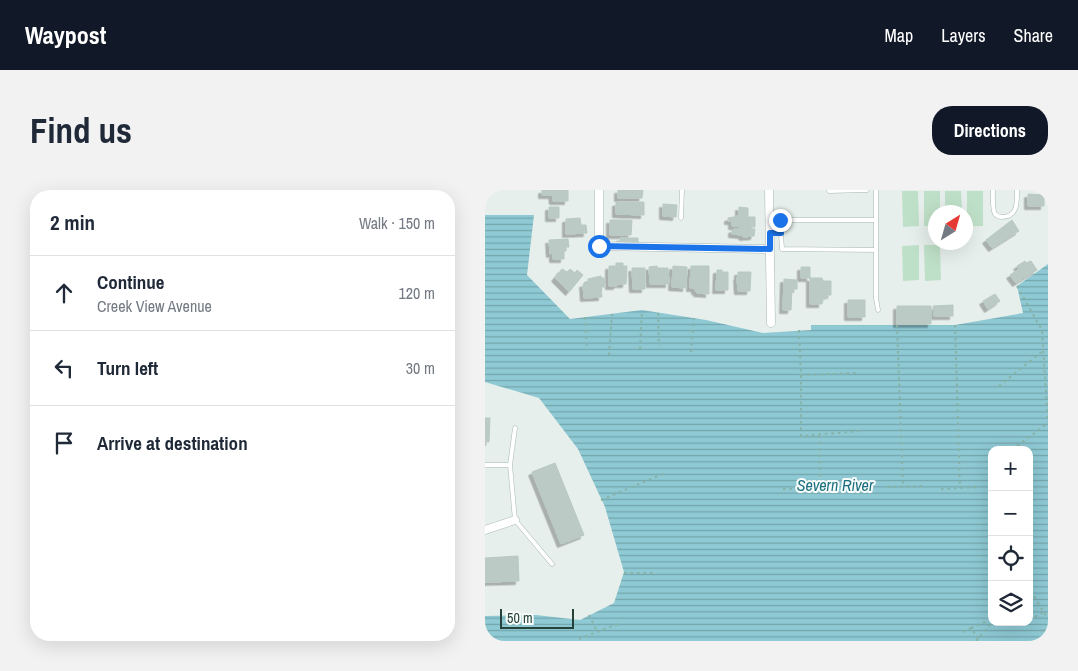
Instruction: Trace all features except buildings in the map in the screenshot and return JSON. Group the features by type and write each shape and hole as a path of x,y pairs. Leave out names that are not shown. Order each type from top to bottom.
{"street":[{"path":"599,190 599,246 770,249"},
{"path":"769,190 771,323"},
{"path":"485,530 515,520"}],"lane":[{"path":"681,218 682,190"},
{"path":"829,191 867,190"},
{"path":"876,190 876,298 878,310"},
{"path":"993,190 994,212 997,216 1001,217 1010,216 1015,210 1017,190"},
{"path":"876,220 780,220 782,249 876,250"},
{"path":"770,233 781,233"},
{"path":"515,428 510,465 515,520 552,564"},
{"path":"485,465 510,465"}],"path":[{"path":"1017,286 1043,330 1048,423 1017,446"},
{"path":"640,349 642,310"},
{"path":"658,313 659,346"},
{"path":"609,355 612,314"},
{"path":"585,317 587,350"},
{"path":"691,352 694,318"},
{"path":"897,325 903,486"},
{"path":"955,325 960,488"},
{"path":"799,330 801,436 861,431"},
{"path":"999,386 1044,350"},
{"path":"801,375 859,373"},
{"path":"819,435 820,488"},
{"path":"601,500 665,473"},
{"path":"887,486 923,486"},
{"path":"783,489 853,487"},
{"path":"941,488 977,487"},
{"path":"624,572 656,573"},
{"path":"1033,597 1048,619"},
{"path":"1035,617 1043,612"},
{"path":"589,615 597,632"},
{"path":"963,632 988,622"},
{"path":"579,639 618,624"},
{"path":"971,628 978,640 988,626"},
{"path":"1043,631 1048,627"}],"green space":[{"path":"902,191 918,191 919,226 903,227"},
{"path":"924,191 940,191 940,205 928,205 928,226 924,226"},
{"path":"945,191 961,191 962,205 945,205"},
{"path":"967,191 983,191 983,226 973,226 973,205 967,205"},
{"path":"919,245 919,280 903,281 902,246"},
{"path":"924,245 928,245 928,250 940,250 941,280 925,281"}],"water":[{"name":"Severn River","path":"485,215 534,215 527,275 570,319 642,310 706,320 763,333 811,330 811,325 955,325 1023,313 1017,286 1048,264 1048,641 485,641 485,616 536,615 580,620 614,603 624,572 605,507 578,449 539,398 485,382"}],"route":[{"path":"599,246 770,249 770,233 781,233 780,220"}]}
